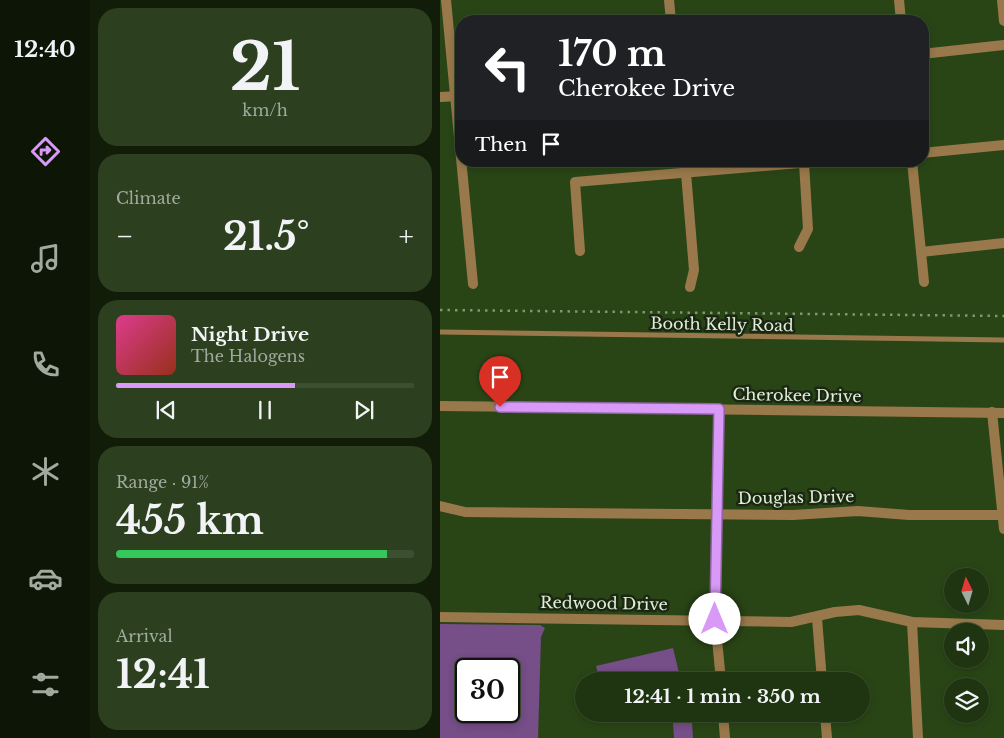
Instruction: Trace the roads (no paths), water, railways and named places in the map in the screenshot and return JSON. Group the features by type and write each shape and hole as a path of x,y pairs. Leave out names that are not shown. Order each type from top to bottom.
{"street":[{"path":"446,0 455,72"},
{"path":"669,0 670,15"},
{"path":"898,0 900,15"},
{"path":"1002,0 1004,21"},
{"path":"929,53 1004,45"},
{"path":"440,97 455,96"},
{"path":"929,152 1004,145"},
{"path":"464,167 473,284"},
{"path":"580,251 575,182 685,167 694,270 690,287"},
{"path":"799,247 808,229 804,167"},
{"path":"913,167 924,282"},
{"path":"921,252 1004,242"},
{"name":"Cherokee Drive","path":"440,406 1004,413"},
{"path":"719,409 715,619 720,672"},
{"path":"992,412 1004,529"},
{"name":"Douglas Drive","path":"440,506 465,512 793,515 858,511 908,515 1003,516"},
{"name":"Redwood Drive","path":"440,617 715,619 791,622 816,618 835,612 859,610 912,622 1004,625"},
{"path":"816,618 821,672"},
{"path":"912,622 918,738"},
{"path":"724,722 726,738"},
{"path":"826,722 827,738"}],"lane":[{"name":"Booth Kelly Road","path":"440,332 1004,340"}],"railway":[{"path":"440,310 1004,316"}]}
